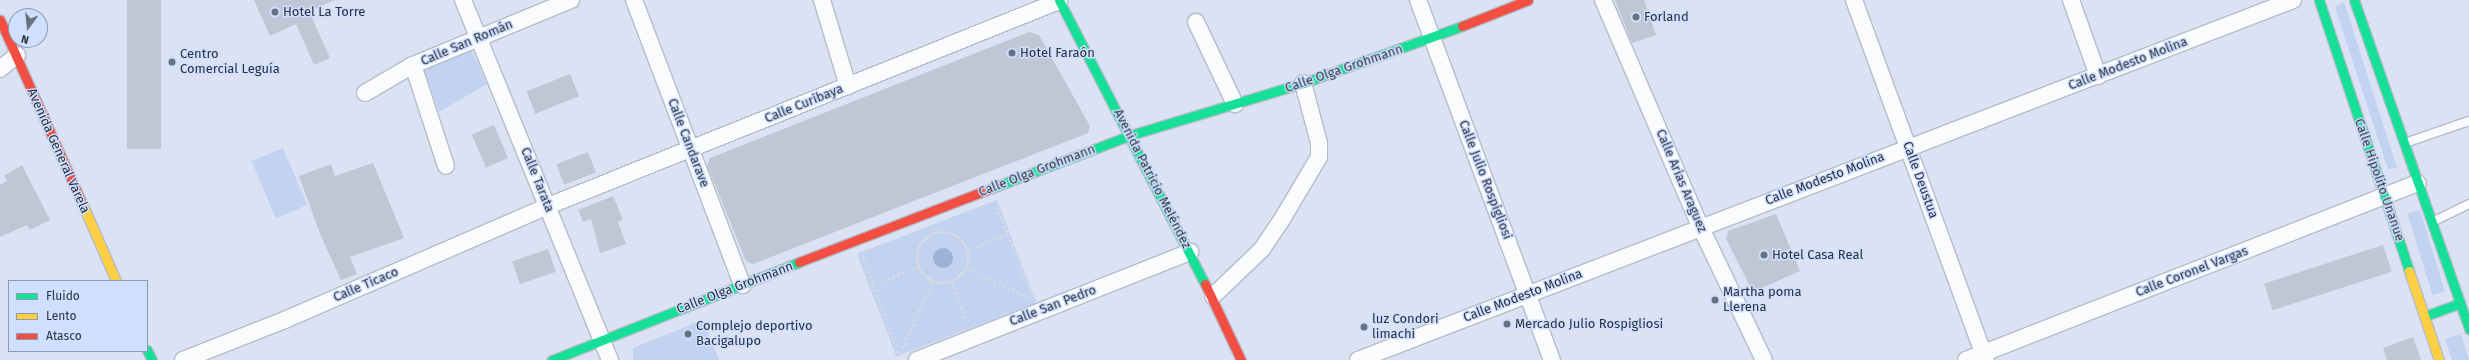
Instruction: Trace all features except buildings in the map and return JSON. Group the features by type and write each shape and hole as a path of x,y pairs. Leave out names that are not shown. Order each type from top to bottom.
{"street":[{"name":"Calle Tarata","path":"463,0 480,36 610,360"},
{"name":"Calle San Román","path":"365,93 413,65 480,36 571,0"},
{"name":"Calle Candarave","path":"634,0 742,285"},
{"path":"822,0 848,86"},
{"name":"Calle Curibaya","path":"548,206 1059,0"},
{"name":"Avenida Patricio Meléndez","path":"1059,0 1190,252 1241,360"},
{"name":"Calle Julio Rospigliosi","path":"1418,0 1431,39 1552,360"},
{"name":"Calle Olga Grohmann","path":"552,360 602,339 1130,135 1303,83 1431,39 1528,0"},
{"name":"Calle Arias Araguez","path":"1603,0 1700,226 1764,360"},
{"name":"Calle Deustua","path":"1854,0 1985,357"},
{"path":"2071,0 2098,76"},
{"name":"Calle Modesto Molina","path":"1358,360 1528,295 1700,226 2098,76 2293,0"},
{"name":"Calle Hipolito Unanue","path":"2319,0 2439,360"},
{"path":"2354,0 2432,222 2464,303 2469,329"},
{"name":"Avenida General Varela","path":"0,20 17,54 116,280"},
{"path":"1196,22 1235,104"},
{"path":"0,69 17,54"},
{"path":"413,65 446,166"},
{"path":"1212,296 1262,249 1282,221 1319,157 1319,143 1303,83"},
{"name":"Calle Coronel Vargas","path":"1966,360 1985,357 2418,183"},
{"name":"Calle Ticaco","path":"183,360 287,319 548,206"},
{"name":"Calle San Pedro","path":"917,360 1190,252"},
{"path":"2425,316 2464,303"}],"lane":[{"path":"2404,144 2469,121"},
{"path":"2432,222 2469,204"}],"path":[{"path":"967,269 1035,301 995,203"},
{"path":"935,233 952,233 960,238 968,250 967,269 961,278 953,283 939,284 932,282 924,277 918,267 917,252 921,244 935,233"},
{"path":"968,250 1007,234"},
{"path":"862,253 900,354 932,282"},
{"path":"874,284 918,267"},
{"path":"953,283 970,327"}],"shaded area":[{"path":"2344,2 2397,168 2388,169 2335,7"},
{"path":"470,47 487,84 439,112 422,67"},
{"path":"283,148 307,205 276,218 252,161"},
{"path":"997,200 1036,303 896,356 857,254"},
{"path":"2420,210 2445,291 2432,295 2408,214"},
{"path":"943,248 950,251 953,258 950,265 943,268 936,265 933,258 936,251"},
{"name":"Complejo deportivo Bacigalupo","path":"703,320 719,360 633,360 633,348"},
{"path":"2461,334 2469,360 2452,360 2445,339"}],"traffic: fast":[{"path":"1059,0 1205,284"},
{"path":"2319,0 2409,271"},
{"path":"2354,0 2469,329"},
{"path":"992,188 1131,135 1303,83 1462,26"},
{"path":"552,360 799,262"},
{"path":"2425,316 2460,303"},
{"path":"148,352 152,360"}],"traffic: slow":[{"path":"82,203 116,280"},
{"path":"2409,271 2439,360"}],"traffic: jam":[{"path":"1462,26 1528,0"},
{"path":"0,20 82,203"},
{"path":"799,262 992,188"},
{"path":"1205,284 1241,360"}],"place":[{"name":"Hotel La Torre","path":"275,12"},
{"name":"Forland","path":"1636,17"},
{"name":"Hotel Faraón","path":"1012,53"},
{"name":"Centro Comercial Leguía","path":"172,62"},
{"name":"Hotel Casa Real","path":"1764,255"},
{"name":"Martha poma Llerena","path":"1715,300"},
{"name":"Mercado Julio Rospigliosi","path":"1507,324"},
{"name":"luz Condori limachi","path":"1364,327"},
{"name":"Complejo deportivo Bacigalupo","path":"688,334"}]}
